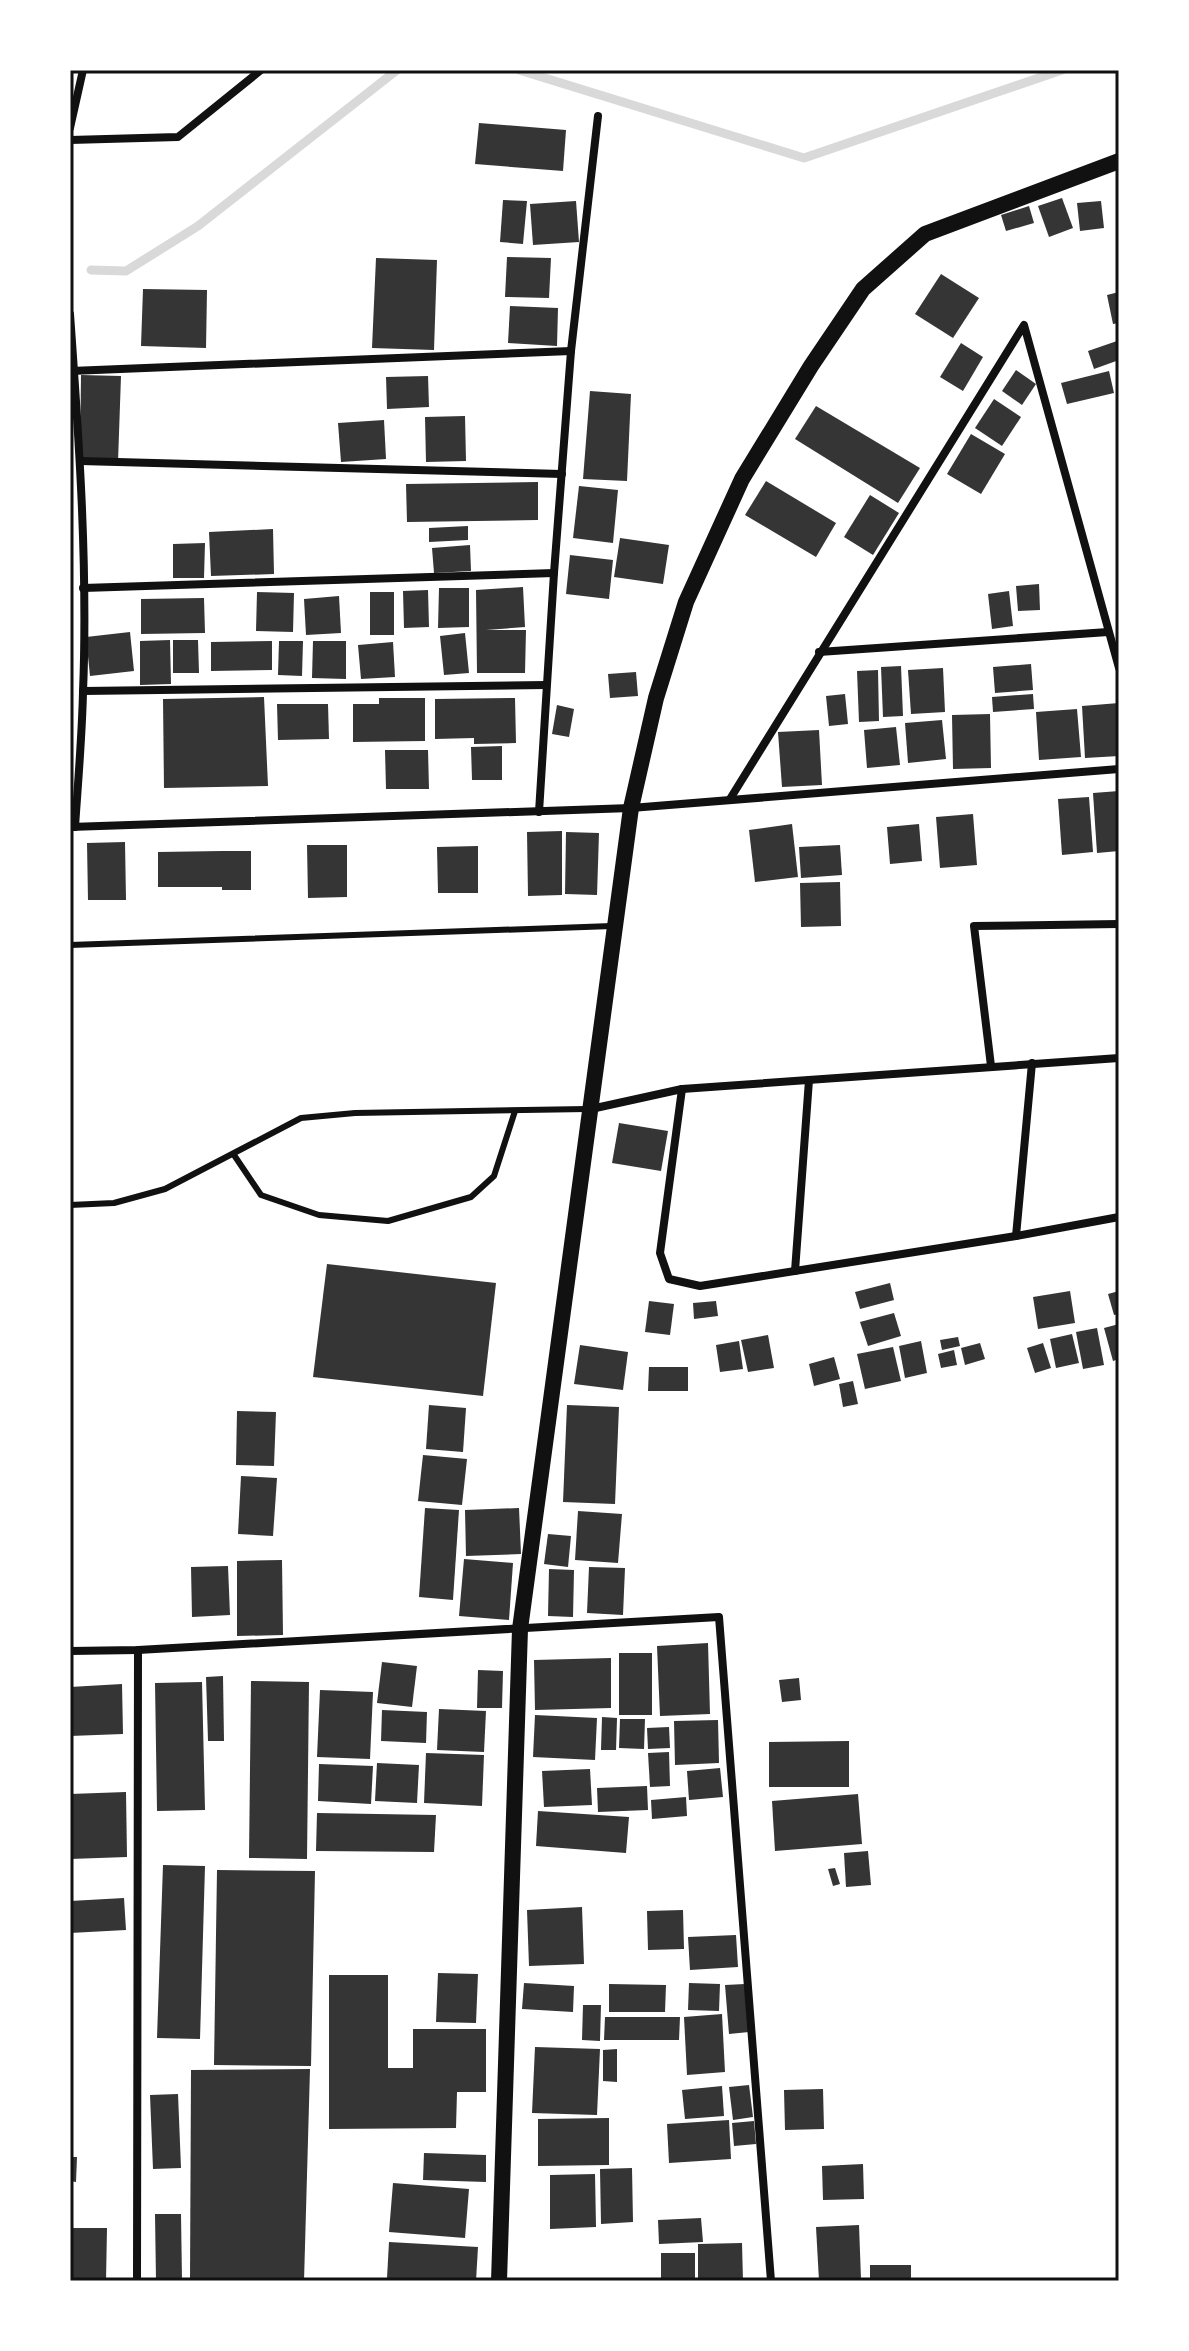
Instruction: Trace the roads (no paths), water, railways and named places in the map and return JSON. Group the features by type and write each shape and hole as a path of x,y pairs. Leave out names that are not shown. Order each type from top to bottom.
{"main road":[{"path":"499,2281 520,1629 631,808 656,698 686,602 742,479 811,366 863,289 925,234 1111,164"}],"street":[{"path":"70,128 83,70"},
{"path":"70,140 178,137 261,70"},
{"path":"539,812 571,351 598,116"},
{"path":"70,314 80,461 83,588 83,691 72,827 631,808 1119,769"},
{"path":"730,799 1024,325 1119,668"},
{"path":"72,370 571,351"},
{"path":"80,461 562,474"},
{"path":"83,588 554,573"},
{"path":"819,652 1108,632"},
{"path":"83,691 546,685"},
{"path":"991,1066 974,926 1119,924"},
{"path":"591,1109 682,1089 1119,1058"},
{"path":"1016,1236 1032,1063"},
{"path":"795,1271 809,1080"},
{"path":"682,1089 660,1253 669,1279 700,1286 1119,1217"},
{"path":"70,1651 138,1650 719,1617 771,2281"},
{"path":"137,2281 138,1650"}],"lane":[{"path":"70,945 615,926"},
{"path":"70,1205 114,1203 165,1189 301,1118 355,1113 591,1109"},
{"path":"234,1155 261,1195 319,1215 388,1221 471,1197 494,1176 515,1111"}],"waterway":[{"path":"91,270 126,271 198,226 397,70"},
{"path":"519,70 804,158 1062,70"}]}
